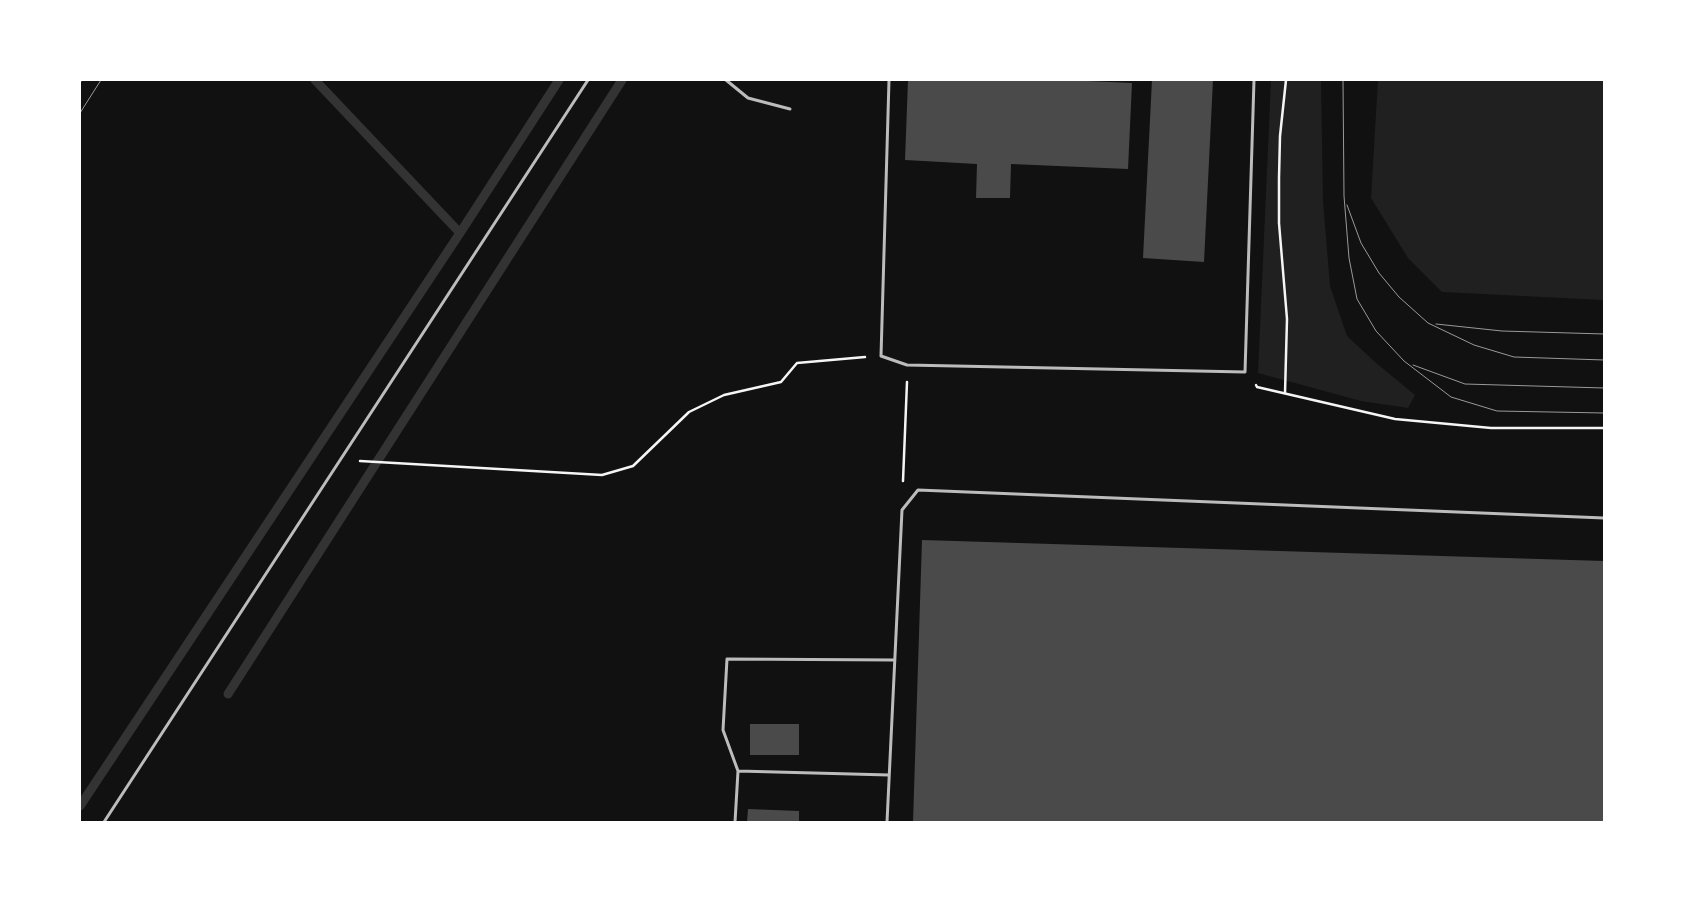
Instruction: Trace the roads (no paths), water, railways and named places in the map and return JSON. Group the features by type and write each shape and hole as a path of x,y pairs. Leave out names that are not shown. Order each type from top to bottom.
{"lane":[{"path":"104,822 588,80"},
{"path":"726,80 748,98 790,109"},
{"path":"889,80 881,356 907,365 1245,372 1254,80"},
{"path":"887,822 902,510 918,490 1604,518"},
{"path":"735,822 738,771 723,730 727,659 895,660"},
{"path":"738,771 889,775"}],"waterway":[{"path":"80,806 460,233 315,80"},
{"path":"460,233 559,80"},
{"path":"228,694 622,80"}],"tram line":[{"path":"80,113 101,80"},
{"path":"1343,80 1344,196 1349,258 1357,299 1376,331 1404,361 1451,397 1497,411 1604,413"},
{"path":"1347,205 1361,243 1379,273 1399,297 1428,323 1474,345 1514,357 1604,360"},
{"path":"1436,324 1502,331 1604,334"},
{"path":"1413,365 1465,384 1604,388"}]}
